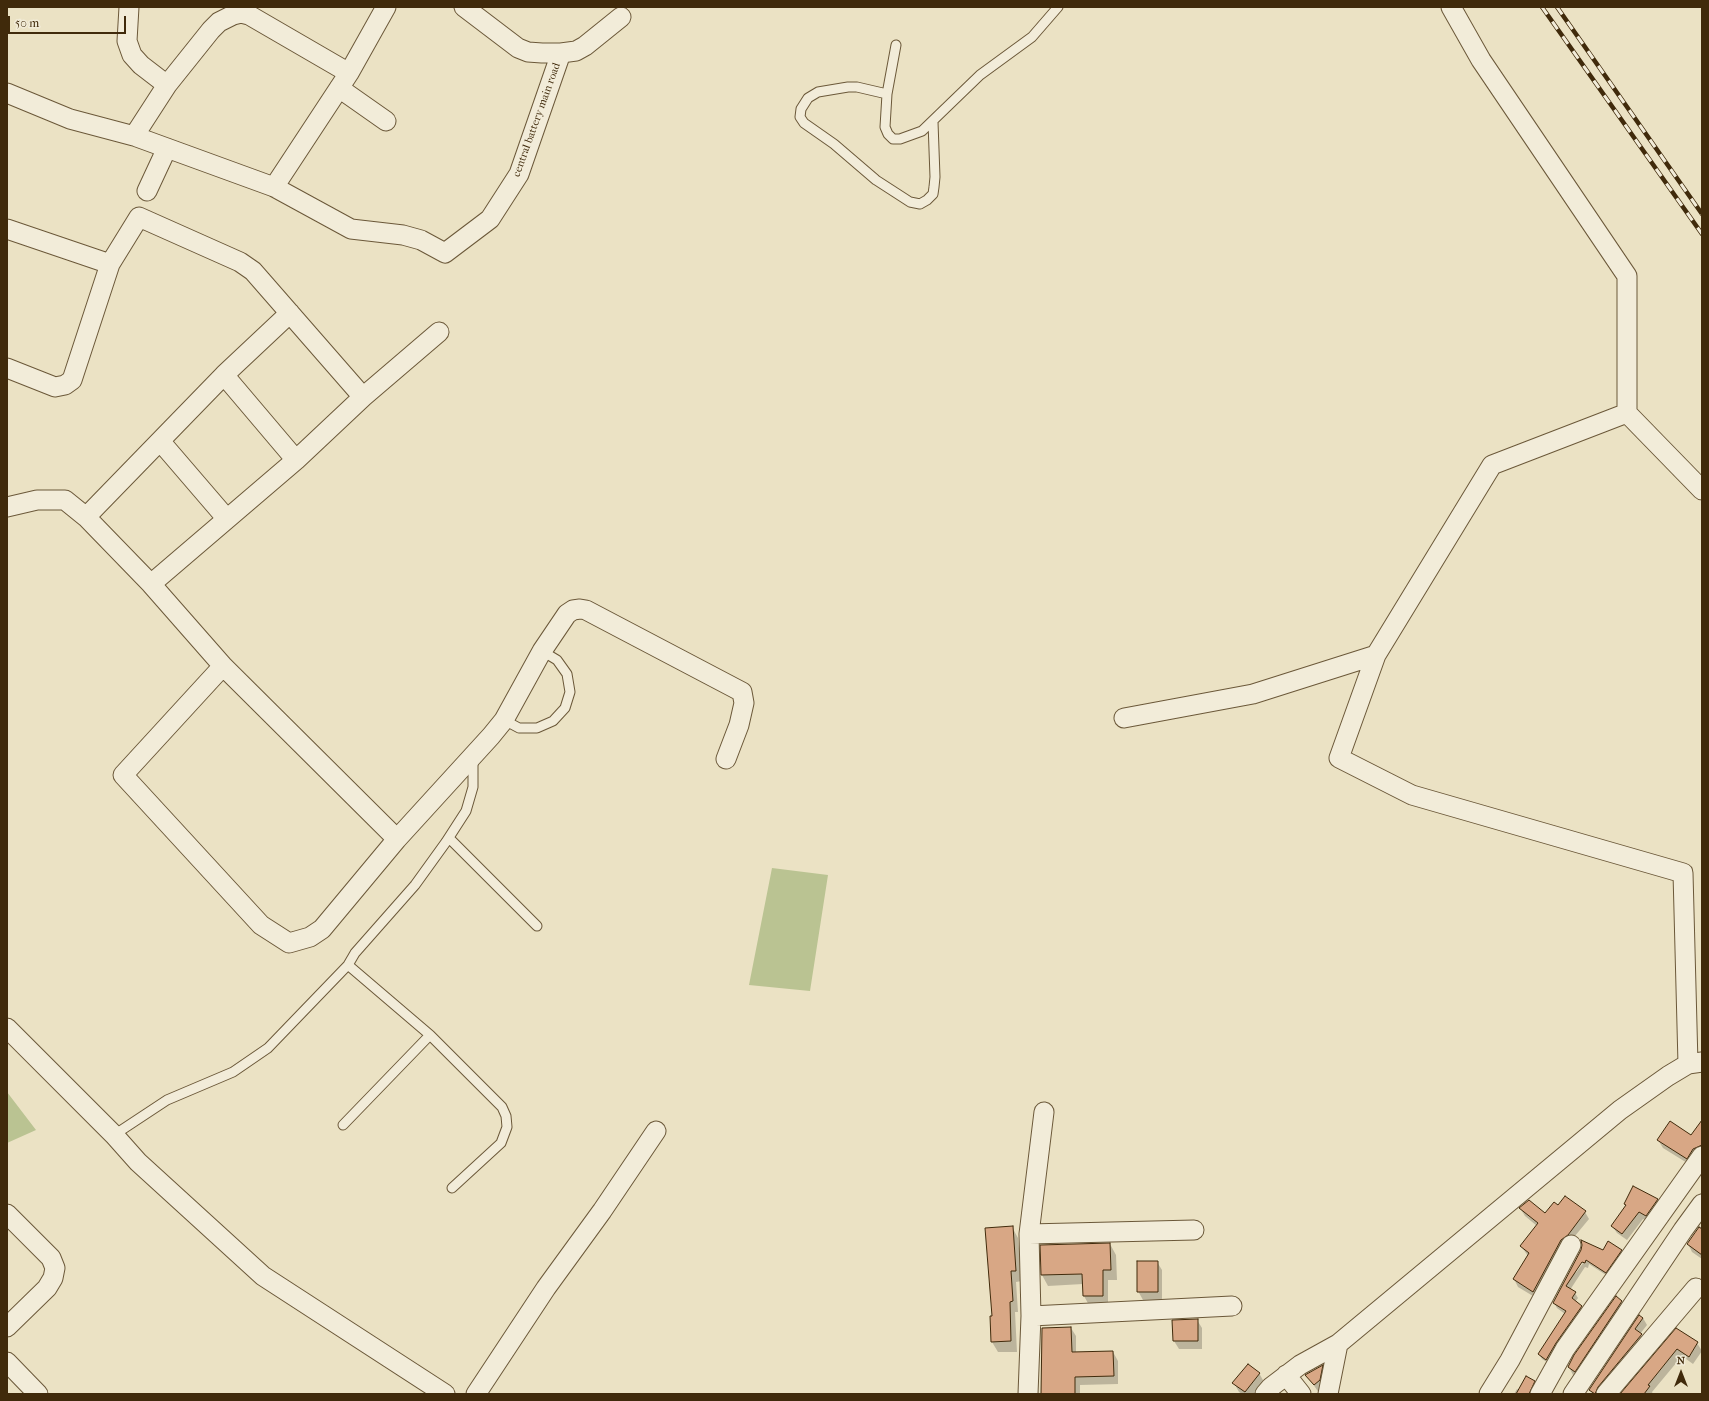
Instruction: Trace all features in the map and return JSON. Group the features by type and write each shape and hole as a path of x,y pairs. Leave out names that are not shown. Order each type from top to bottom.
{"street":[{"path":"129,7 127,41 132,55 141,65 167,84"},
{"path":"7,93 70,119 134,136 274,187 344,81 386,7"},
{"path":"464,7 518,48 528,52 561,53 576,50 585,46 621,17"},
{"path":"1451,7 1481,60 1627,276 1627,413 1702,490"},
{"path":"134,136 167,84 219,22 226,17 243,10 344,81 386,121"},
{"name":"central battery main road","path":"274,187 351,229 403,234 421,240 445,253 490,219 519,174 561,53"},
{"path":"147,191 167,148"},
{"path":"7,368 55,387 65,385 72,380 110,264 139,217 240,262 253,271 264,281 363,397"},
{"path":"7,228 110,264"},
{"path":"86,517 224,375 290,313"},
{"path":"151,584 296,460 363,397 439,332"},
{"path":"224,375 296,460"},
{"path":"1265,1394 1271,1387 1300,1365 1338,1344 1620,1110 1668,1076 1695,1063 1683,872 1412,795 1339,758 1376,655 1492,465 1627,413"},
{"path":"160,441 227,519"},
{"path":"7,507 37,500 65,500 86,517 151,584 223,666 397,839"},
{"path":"223,666 123,774 261,925 289,943 310,937 322,929 397,839 474,756 504,720 542,651 567,614 573,610 586,610 742,692 744,703 739,725 726,759"},
{"path":"1124,718 1253,694 1376,655"},
{"path":"7,1028 114,1135 138,1162 263,1276 445,1394"},
{"path":"1028,1394 1031,1316 1029,1234 1044,1112"},
{"path":"476,1394 546,1288 656,1131"},
{"path":"1540,1394 1565,1349 1660,1213 1702,1156"},
{"path":"1573,1394 1702,1204"},
{"path":"1660,1213 1683,1230"},
{"path":"7,1214 51,1258 55,1268 53,1278 47,1288 7,1328"},
{"path":"1029,1234 1194,1230"},
{"path":"1489,1394 1510,1360 1571,1245"},
{"path":"1606,1394 1696,1288"},
{"path":"1031,1316 1232,1306"},
{"path":"1328,1394 1338,1344"},
{"path":"7,1362 38,1394"},
{"path":"1286,1375 1301,1394"}],"lane":[{"path":"896,45 887,94 885,127 888,134 893,139 900,139 922,131 933,122 980,75 1032,38 1058,7"},
{"path":"887,94 857,87 818,92 808,98 801,109 800,117 804,123 834,144 876,180 910,202 920,204 933,194 934,188 933,122"},
{"path":"504,720 519,728 537,728 553,722 565,708 570,692 567,674 557,660 542,651"},
{"path":"114,1135 166,1100 233,1072 268,1048 348,965 355,953 415,885 449,838 466,811 472,787 474,756"},
{"path":"449,838 538,926"},
{"path":"348,965 430,1035 502,1107 506,1116 507,1127 501,1143 452,1188"},
{"path":"343,1125 430,1035"}],"green space":[{"path":"772,868 828,875 810,991 749,985"},
{"path":"7,1092 36,1130 7,1143"}],"building":[{"path":"1702,1120 1702,1145 1693,1149 1687,1159 1657,1140 1670,1121 1691,1135"},
{"path":"1633,1186 1658,1199 1646,1216 1639,1212 1622,1234 1611,1226 1626,1205 1624,1204"},
{"path":"1565,1196 1586,1211 1568,1235 1561,1240 1533,1292 1513,1279 1529,1253 1520,1246 1538,1223 1519,1208 1529,1200 1545,1213 1554,1202 1558,1205"},
{"path":"1013,1226 1016,1271 1011,1271 1013,1301 1010,1302 1011,1341 991,1342 990,1316 992,1316 985,1228"},
{"path":"1699,1227 1702,1229 1702,1255 1687,1244"},
{"path":"1581,1240 1603,1250 1608,1241 1622,1250 1606,1273 1586,1260 1585,1263 1582,1262 1566,1286 1576,1292 1572,1298 1582,1306 1546,1360 1538,1354 1566,1311 1553,1303 1581,1250"},
{"path":"1110,1243 1111,1270 1103,1270 1103,1296 1083,1296 1082,1274 1041,1275 1040,1245"},
{"path":"1137,1261 1158,1261 1158,1292 1137,1292"},
{"path":"1616,1296 1622,1301 1575,1372 1568,1367 1574,1355"},
{"path":"1639,1315 1643,1318 1635,1329 1642,1334 1598,1387 1595,1394 1589,1390"},
{"path":"1198,1319 1198,1341 1173,1341 1172,1320"},
{"path":"1071,1327 1072,1352 1113,1351 1114,1376 1075,1377 1075,1394 1041,1394 1042,1328"},
{"path":"1676,1328 1698,1342 1689,1357 1677,1349 1648,1385 1650,1386 1644,1394 1620,1394"},
{"path":"1248,1364 1260,1373 1245,1392 1232,1383"},
{"path":"1323,1365 1320,1380 1314,1385 1305,1375"},
{"path":"1526,1376 1535,1381 1529,1394 1516,1394"}],"railway":[{"path":"1542,7 1702,234"},
{"path":"1557,7 1702,214"}]}
